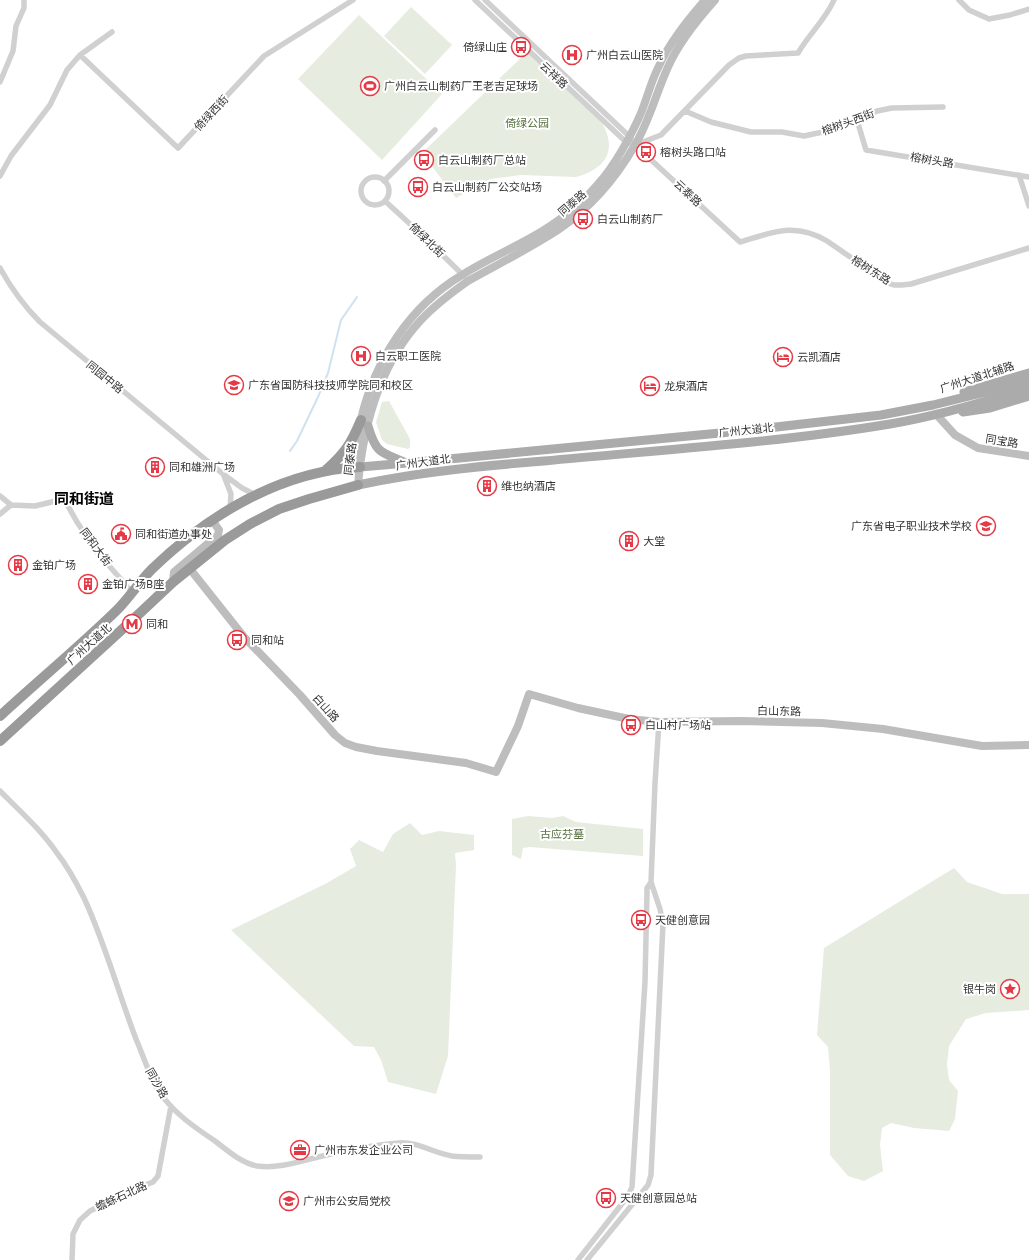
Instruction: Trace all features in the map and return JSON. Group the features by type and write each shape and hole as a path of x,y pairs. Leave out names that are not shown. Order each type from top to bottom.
{"highway":[{"path":"326,470 338,459 364,423"},
{"name":"广州大道北","path":"0,716 116,610 141,580 158,564 212,520 256,495 294,479 326,470 357,467"},
{"name":"广州大道北","path":"0,741 140,614 173,582 225,540 259,519 294,504 358,485"}],"main road":[{"name":"广州大道北辅路","path":"935,410 951,396 1029,374"},
{"path":"935,410 1029,381"},
{"path":"960,403 1029,389"},
{"path":"935,410 956,413 982,409 1029,396"},
{"name":"广州大道北","path":"357,467 741,431 935,410"},
{"name":"广州大道北","path":"358,485 404,476 483,467 771,440 873,427 935,410"},
{"path":"364,423 374,445 379,450 407,463"},
{"path":"481,456 483,467"}],"street":[{"path":"0,82 13,51 16,26 24,8 24,0"},
{"name":"倚绿西街","path":"80,55 178,148 264,56 353,0"},
{"name":"云祥路","path":"475,0 627,139"},
{"name":"云祥路","path":"485,0 627,139"},
{"name":"同泰路","path":"358,485 357,467 364,423 365,404 377,372 398,335 434,295 465,278 557,221 571,210 599,183 612,166 640,114 661,60 685,24 705,0"},
{"name":"同泰路","path":"465,278 534,244 567,223 588,205 607,184 635,145 649,118 664,76 674,54 691,29 715,0"},
{"path":"635,145 661,135 728,65 739,58 753,55 798,53 830,9 834,0"},
{"path":"959,0 969,10 989,19 1010,15 1029,9"},
{"path":"0,176 11,156 50,105 67,70 80,55 112,32"},
{"name":"榕树头西街","path":"684,111 711,122 751,132 782,132 804,136 832,130 877,111 892,108 943,107"},
{"name":"榕树头路","path":"857,120 866,150 1029,177"},
{"path":"384,181 435,130"},
{"name":"云泰路","path":"627,139 740,242"},
{"path":"1020,175 1029,206"},
{"path":"371,178 379,178 384,181 388,188 388,193 384,201 376,205 367,203 361,192 363,183 371,178"},
{"name":"倚绿北街","path":"384,201 422,235 465,278"},
{"name":"榕树东路","path":"740,242 772,232 797,230 809,233 826,241 888,283 894,285 902,285 940,276 1029,248"},
{"name":"同园中路","path":"0,268 27,309 40,322 223,474 242,488 256,495"},
{"name":"同宝路","path":"935,410 955,435 978,448 1029,456"},
{"path":"223,474 231,494 230,509"},
{"path":"0,496 11,505 0,514"},
{"name":"同和大街","path":"11,505 35,506 64,499 97,552 132,592"},
{"path":"173,582 174,572 218,535 219,530 212,520"},
{"name":"白山路","path":"190,569 244,637 300,695 335,735 345,743 356,747 377,751 466,763 496,772 518,726 529,694"},
{"name":"白山东路","path":"529,694 629,719 659,722 748,721 822,723 884,729 982,746 1029,744"},
{"path":"587,1260 644,1190 651,1179 663,924 662,915 651,882 659,722"},
{"name":"同沙路","path":"0,791 48,841 70,873 84,898 94,922 108,958 124,1007 146,1064 159,1092 171,1106 197,1129 244,1162 256,1166 277,1166 346,1151 400,1142 451,1156 480,1157"},
{"path":"578,1260 628,1196 632,1188 645,982 647,888 651,882"},
{"name":"蟾蜍石北路","path":"72,1260 73,1234 80,1220 90,1211 130,1190 153,1182 158,1176 171,1106"}],"green space":[{"path":"411,7 452,45 425,74 384,36"},
{"name":"广州白云山制药厂王老吉足球场","path":"359,15 442,94 382,160 298,79"},
{"name":"倚绿公园","path":"527,52 602,123 607,133 609,142 606,158 595,169 576,177 521,175 490,179 456,198 422,153"},
{"path":"389,401 410,439 410,447 408,449 387,444 382,440 376,422 382,402"},
{"name":"古应芬墓","path":"528,816 552,818 563,816 576,822 643,829 643,856 530,847 523,848 521,859 512,855 512,819"},
{"path":"410,823 422,835 439,831 474,835 474,850 455,853 456,865 448,1056 436,1094 388,1082 381,1060 374,1047 354,1046 231,930 327,883 356,866 350,849 359,840 383,852 393,834"},
{"path":"954,868 967,882 1002,894 1029,894 1029,1010 986,1013 966,1019 949,1046 947,1064 949,1080 958,1091 955,1119 949,1131 914,1128 891,1123 882,1128 880,1145 883,1171 864,1181 848,1176 830,1155 830,1071 828,1047 817,1035 824,948"}],"waterway":[{"path":"290,451 297,441 328,373 341,320 357,297"}],"place":[{"name":"倚绿山庄","path":"521,47"},
{"name":"广州白云山医院","path":"572,55"},
{"name":"广州白云山制药厂王老吉足球场","path":"370,86"},
{"name":"榕树头路口站","path":"646,152"},
{"name":"白云山制药厂总站","path":"424,160"},
{"name":"白云山制药厂公交站场","path":"418,187"},
{"name":"白云山制药厂","path":"583,219"},
{"name":"白云职工医院","path":"361,356"},
{"name":"云凯酒店","path":"783,357"},
{"name":"广东省国防科技技师学院同和校区","path":"234,385"},
{"name":"龙泉酒店","path":"650,386"},
{"name":"同和雄洲广场","path":"155,467"},
{"name":"维也纳酒店","path":"487,486"},
{"name":"广东省电子职业技术学校","path":"986,526"},
{"name":"同和街道办事处","path":"121,534"},
{"name":"大堂","path":"629,541"},
{"name":"金铂广场","path":"18,565"},
{"name":"金铂广场B座","path":"88,584"},
{"name":"同和","path":"132,624"},
{"name":"同和站","path":"237,640"},
{"name":"白山村广场站","path":"631,725"},
{"name":"天健创意园","path":"641,920"},
{"name":"银牛岗","path":"1010,989"},
{"name":"广州市东发企业公司","path":"300,1150"},
{"name":"天健创意园总站","path":"606,1198"},
{"name":"广州市公安局党校","path":"289,1201"}],"district":[{"name":"同和街道","path":"84,499"}]}
